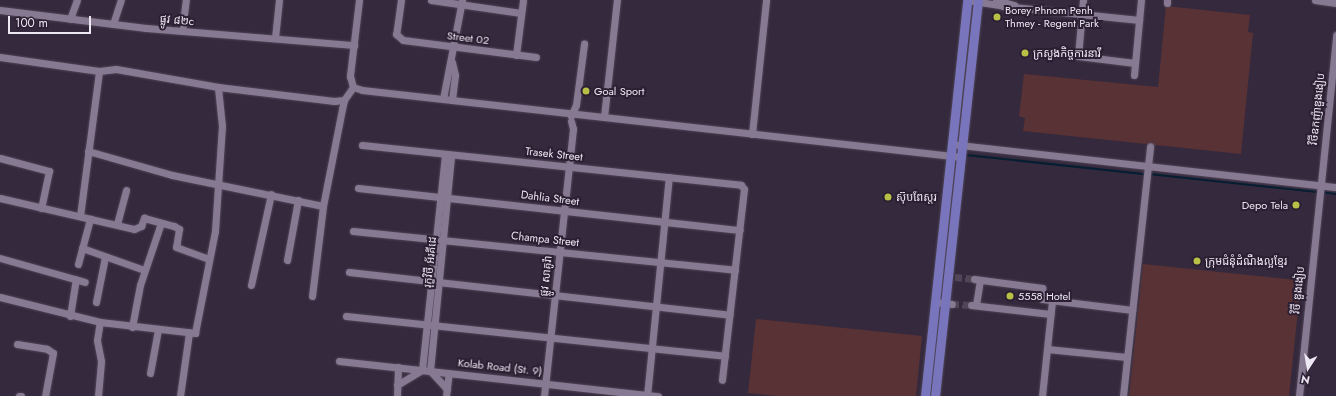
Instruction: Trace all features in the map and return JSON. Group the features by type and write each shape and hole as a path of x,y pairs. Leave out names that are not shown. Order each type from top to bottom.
{"main road":[{"path":"925,396 967,0"},
{"path":"935,396 951,277 962,145 979,0"}],"street":[{"path":"70,19 77,0"},
{"path":"113,24 121,0"},
{"path":"182,31 186,0"},
{"path":"275,38 279,0"},
{"path":"359,0 350,76 354,87 362,90 452,100 571,117 604,117 961,157"},
{"name":"Street 02","path":"401,0 396,34 398,38 454,48 536,56"},
{"path":"431,0 461,2 521,13"},
{"path":"516,55 523,0"},
{"path":"604,117 617,0"},
{"path":"752,134 766,0"},
{"path":"967,0 979,0 1003,6 1016,6 1139,20"},
{"path":"996,0 1016,6"},
{"path":"1083,0 1078,56 1135,62"},
{"path":"1134,76 1141,0"},
{"path":"1315,0 1336,3"},
{"path":"443,99 446,73 452,62 461,2"},
{"name":"ផ្លូវ ៨២c","path":"0,10 182,31 354,45"},
{"name":"វិថីឧកញ៉ាឌួងងៀប","path":"1320,187 1336,35"},
{"name":"ផ្លូវ សាគូរ៉ា","path":"568,158 569,129 571,117 576,106 584,44"},
{"path":"0,57 99,71 116,69 218,87 334,101 344,100"},
{"path":"452,62 455,75 452,100"},
{"path":"80,216 99,71"},
{"path":"0,297 70,316 100,322 189,333 196,331 215,231 222,126 218,87"},
{"path":"312,296 324,206 344,100 354,87"},
{"name":"ផ្លូវ សាគូរ៉ា","path":"544,396 560,251 567,167 573,129 571,117"},
{"path":"951,144 1320,187 1336,187"},
{"name":"Trasek Street","path":"362,145 669,177 743,187 740,230"},
{"path":"1123,396 1150,146"},
{"path":"88,152 217,186 270,194 324,206"},
{"name":"រុក្ខវិថី អ័រគីដេ","path":"426,370 448,154"},
{"path":"0,158 49,171 41,208"},
{"path":"647,395 669,177"},
{"name":"វិថី ឌួងងៀប","path":"1299,396 1320,187"},
{"name":"Dahlia Street","path":"358,188 740,230"},
{"path":"117,224 126,190"},
{"path":"251,285 270,194"},
{"path":"0,198 138,229 144,218 178,227 176,247 210,259"},
{"path":"287,260 298,200"},
{"path":"78,264 90,219"},
{"path":"132,327 144,270 161,223"},
{"name":"Champa Street","path":"353,230 735,270"},
{"path":"722,380 740,230"},
{"path":"82,248 144,270"},
{"path":"96,302 105,257"},
{"path":"0,258 85,282"},
{"path":"349,272 730,315"},
{"path":"70,316 76,279"},
{"path":"1040,312 1042,288 977,280 973,305 1050,314"},
{"path":"1042,299 1132,310"},
{"path":"1042,396 1052,301"},
{"path":"935,302 948,303"},
{"path":"346,316 550,339 725,356"},
{"path":"98,396 101,361 97,340 100,322"},
{"path":"150,374 158,330"},
{"path":"180,396 189,333"},
{"path":"17,344 47,349 53,353 45,396"},
{"path":"1046,349 1127,357"},
{"name":"Kolab Road (St. 9)","path":"339,361 658,396"},
{"path":"396,396 398,367"},
{"path":"397,385 426,370 447,393"},
{"path":"447,393 449,373"}],"shaded area":[{"path":"1166,6 1250,15 1248,32 1253,33 1241,154 1023,131 1025,118 1019,116 1024,74 1158,87"},
{"path":"1143,264 1301,281 1289,396 1129,396"},
{"path":"756,319 922,336 916,396 776,396 748,393"}],"waterway":[{"path":"966,155 1145,174"},
{"path":"1149,174 1318,192"},
{"path":"1322,192 1336,194"}],"tunnel":[{"path":"955,277 974,279"},
{"path":"952,304 971,305"}],"place":[{"name":"Borey Phnom Penh Thmey - Regent Park","path":"997,17"},
{"name":"ក្រសួងកិច្ចការនារី","path":"1025,53"},
{"name":"Goal Sport","path":"586,91"},
{"name":"ស៊ុបពែស្តរ","path":"888,197"},
{"name":"Depo Tela","path":"1296,205"},
{"name":"ក្រុមជំនុំដំណឹងល្អខ្មែរ","path":"1197,261"},
{"name":"5558 Hotel","path":"1010,296"}]}
